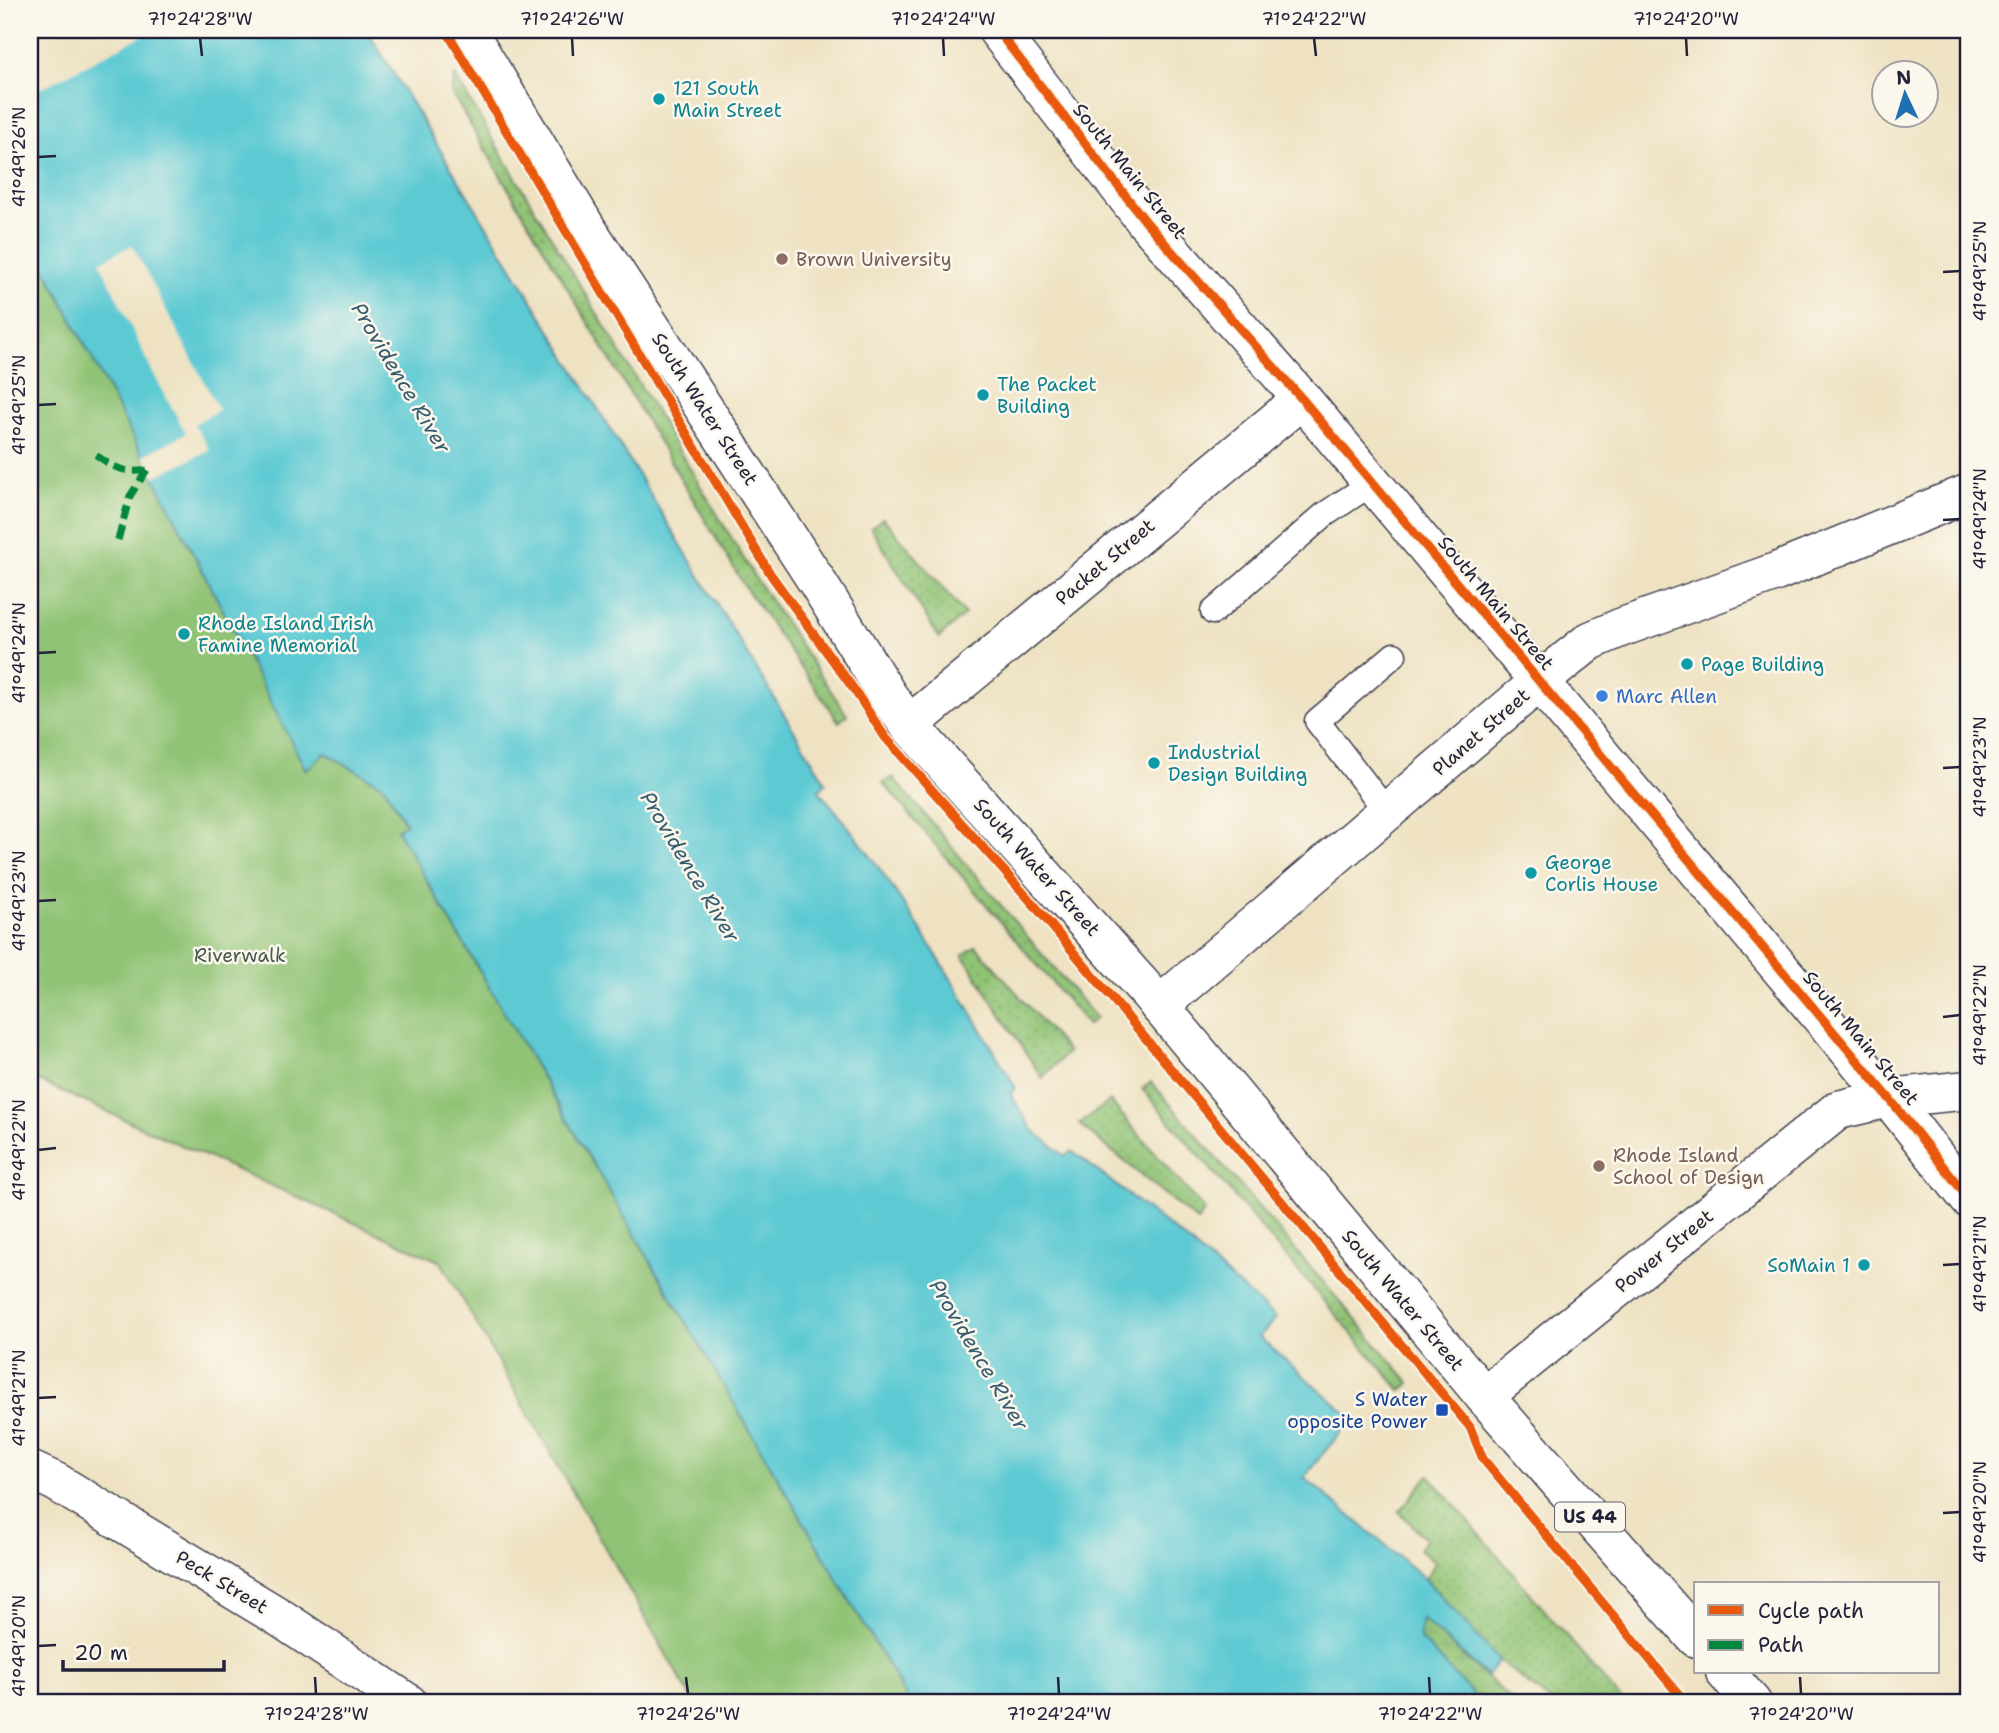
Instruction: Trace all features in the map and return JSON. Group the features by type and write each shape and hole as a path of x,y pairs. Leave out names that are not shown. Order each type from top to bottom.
{"main road":[{"name":"South Water Street","path":"467,30 587,229 909,725 1160,1006 1483,1396 1694,1636"},
{"name":"South Main Street","path":"997,30 1146,222 1372,483 1889,1098 1969,1199"},
{"name":"Packet Street","path":"909,725 1301,399"},
{"name":"Planet Street","path":"1160,1006 1590,641 1788,568 1969,493"},
{"name":"Power Street","path":"1483,1396 1839,1110 1889,1098 1969,1090"},
{"name":"Peck Street","path":"30,1470 56,1482 279,1617 408,1703"},
{"path":"1727,1674 1752,1703"}],"lane":[{"path":"1213,612 1324,514 1372,483"},
{"path":"1387,812 1317,720 1394,655"}],"green space":[{"path":"455,76 756,579 847,715 839,722 745,587 451,92"},
{"name":"Riverwalk","path":"30,239 306,769 325,753 384,786 406,824 397,830 910,1703 694,1703 441,1262 30,1077"},
{"path":"883,518 965,614 939,638 871,528"},
{"path":"893,777 1096,1018 1088,1025 883,783"},
{"path":"976,946 1068,1052 1042,1078 963,955"},
{"path":"1151,1082 1410,1383 1401,1391 1142,1089"},
{"path":"1110,1101 1205,1211 1197,1221 1079,1124"},
{"path":"1429,1475 1624,1703 1552,1703 1496,1658 1425,1579 1435,1563 1419,1549 1426,1539 1399,1512"},
{"path":"1421,1618 1515,1703 1457,1703 1420,1639"}],"water":[{"name":"Providence River","path":"30,30 367,30 826,783 819,791 874,861 948,973 1016,1088 1010,1093 1032,1129 1065,1156 1072,1151 1185,1239 1276,1318 1259,1337 1352,1418 1304,1477 1425,1579 1499,1660 1487,1676 1421,1618 1420,1639 1481,1703 910,1703 397,830 406,823 384,786 325,753 306,770 30,239 30,185 38,181 30,164"}],"pier":[{"path":"44,30 153,30 30,94 30,37"},
{"path":"132,245 219,410 194,424 210,450 154,477 143,456 186,433 151,369 100,262"}],"marked path":[{"path":"96,455 120,469 147,470"},
{"path":"118,540 130,496 147,470"}],"cycle path":[{"path":"446,30 771,575 885,737 1035,906 1470,1427 1483,1459 1686,1703"},
{"path":"997,30 1146,222 1302,399 1889,1098 1969,1199"}],"place":[{"name":"121 South Main Street","path":"659,99"},
{"name":"Brown University","path":"782,259"},
{"name":"The Packet Building","path":"983,395"},
{"name":"Rhode Island Irish Famine Memorial","path":"184,634"},
{"name":"Page Building","path":"1687,664"},
{"name":"Marc Allen","path":"1602,696"},
{"name":"Industrial Design Building","path":"1154,763"},
{"name":"George Corlis House","path":"1531,873"},
{"name":"Rhode Island School of Design","path":"1599,1166"},
{"name":"SoMain 1","path":"1864,1265"},
{"name":"S Water opposite Power","path":"1442,1410"}]}
